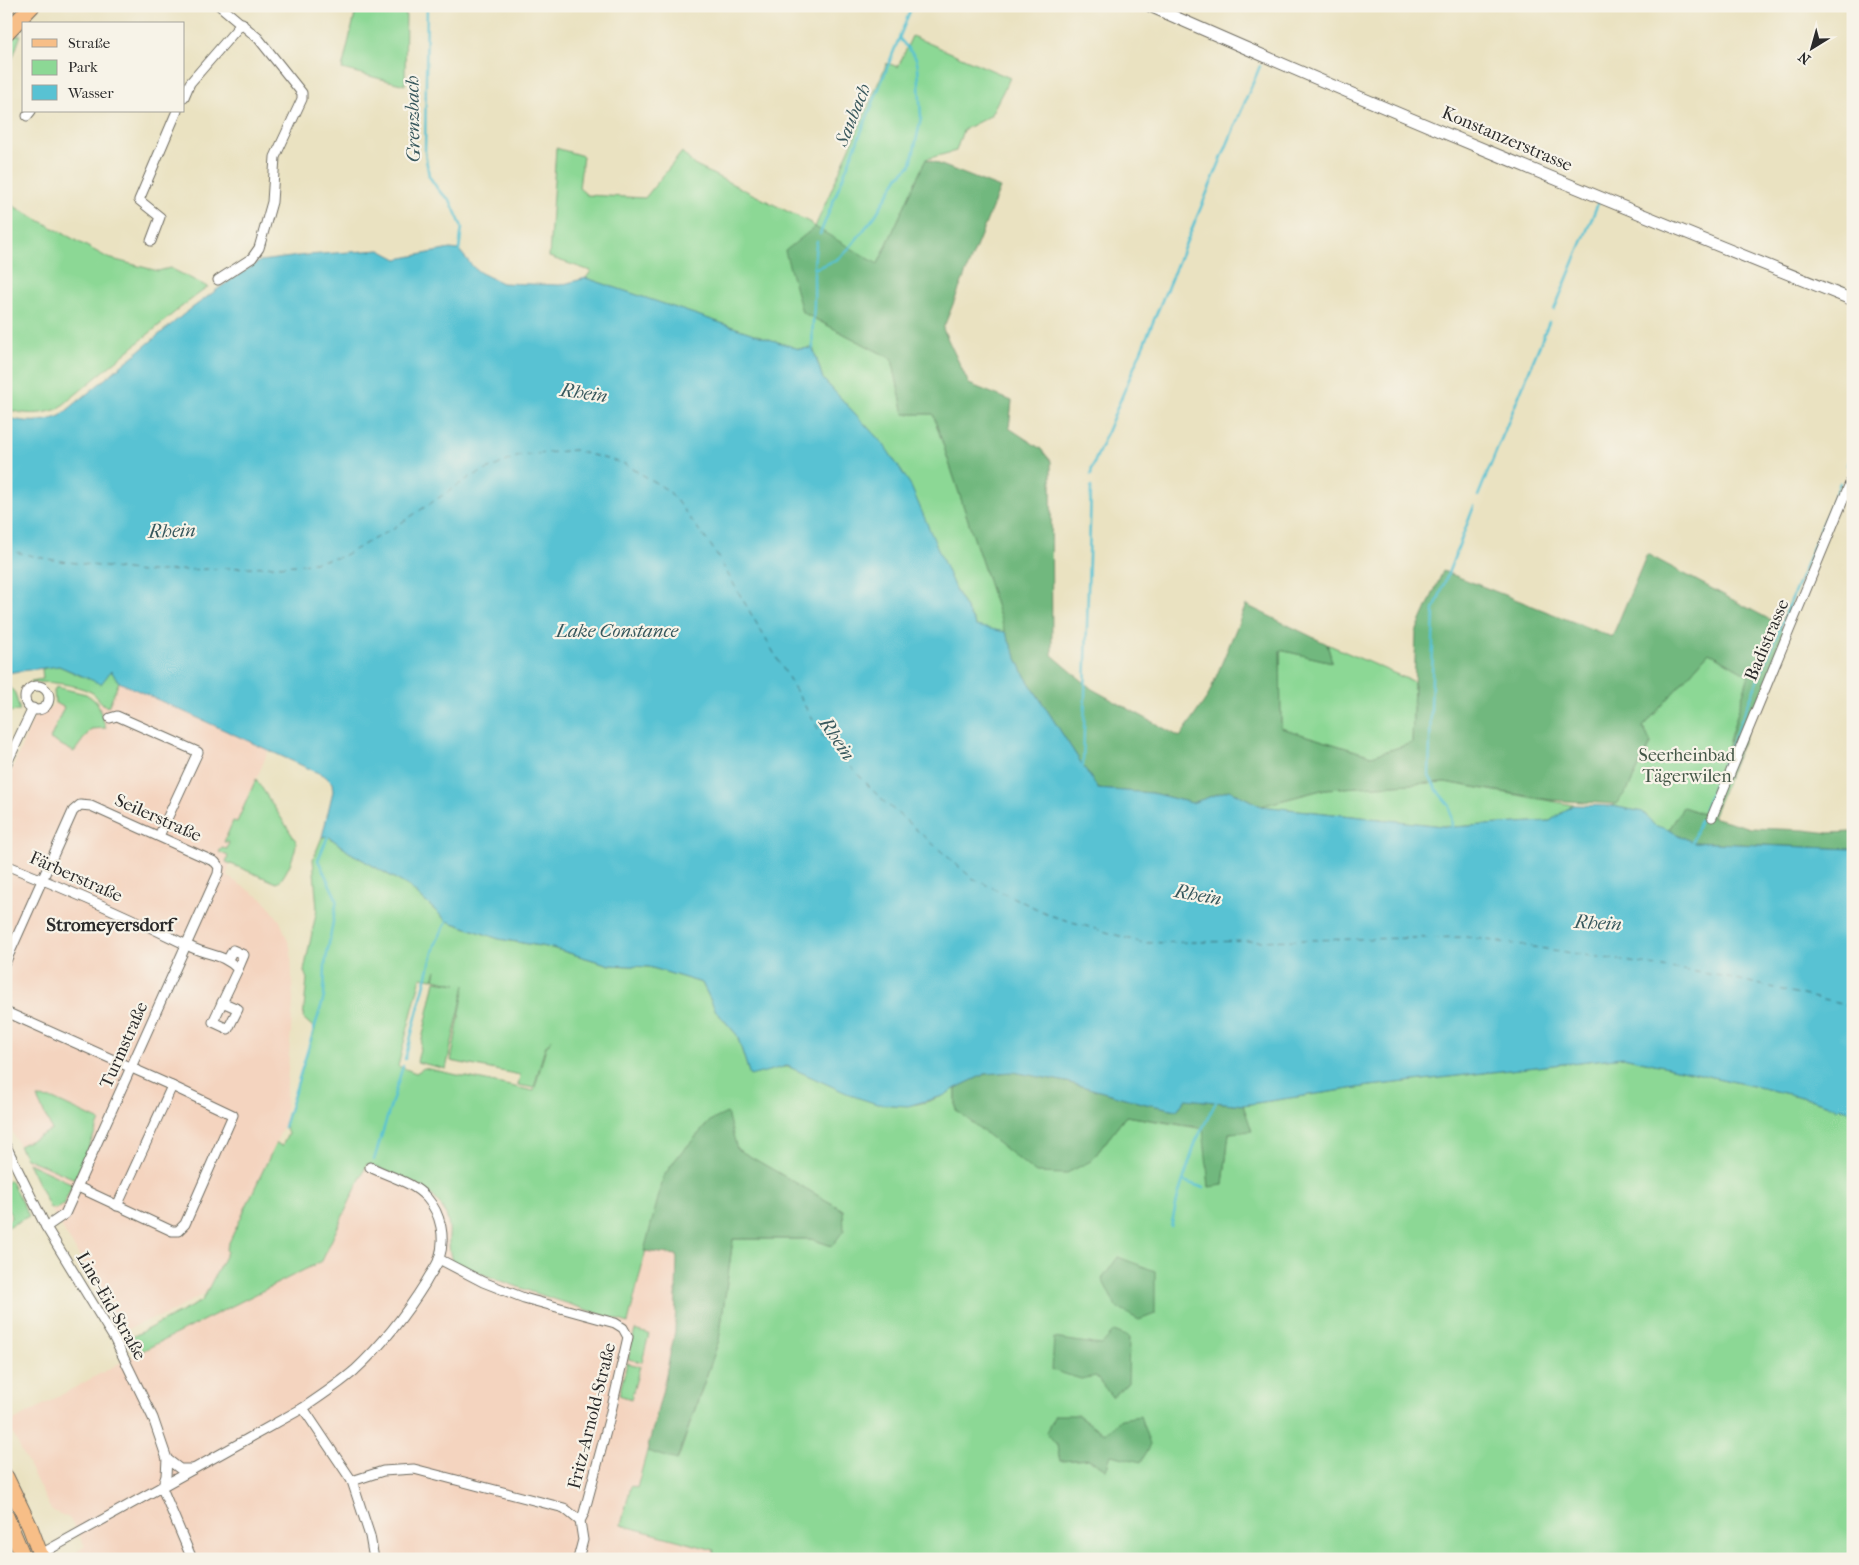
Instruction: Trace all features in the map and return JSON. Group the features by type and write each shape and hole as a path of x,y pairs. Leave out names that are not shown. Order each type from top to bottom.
{"main road":[{"path":"6,33 22,22 32,6"},
{"path":"6,1477 38,1557"},
{"path":"6,1516 24,1559"}],"street":[{"path":"218,280 252,258 258,248 272,202 275,157 302,99 302,93 263,45 231,10 220,6"},
{"name":"Konstanzerstrasse","path":"1150,6 1271,60 1853,300"},
{"path":"8,7 22,22"},
{"path":"185,95 190,83 242,23"},
{"path":"151,241 160,218 139,200 177,112"},
{"name":"Badistrasse","path":"1712,817 1853,476"},
{"path":"6,765 33,708"},
{"path":"110,718 117,716 198,752 159,836"},
{"name":"Seilerstraße","path":"43,880 73,810 80,805 91,806 159,836 215,862 219,868"},
{"name":"Färberstraße","path":"6,865 187,944 228,959"},
{"name":"Turmstraße","path":"46,1227 65,1214 187,944 219,868"},
{"path":"6,962 43,880"},
{"path":"222,1002 238,969 244,954 233,950 228,959 238,969"},
{"path":"6,1012 233,1115 185,1224 178,1231 172,1231 78,1187"},
{"path":"117,1206 172,1086"},
{"name":"Line-Eid-Straße","path":"6,1146 46,1227 115,1340 153,1418 167,1459 166,1476 162,1488"},
{"path":"38,1557 127,1505 162,1488 303,1408 348,1376 384,1342 415,1300 439,1259 442,1241 441,1228 436,1213 426,1198 415,1189 370,1168"},
{"name":"Fritz-Arnold-Straße","path":"439,1259 483,1282 524,1298 616,1322 623,1328 628,1337 609,1420 584,1513 580,1521 583,1540 578,1559"},
{"path":"303,1408 352,1481 370,1536 374,1559"},
{"path":"167,1459 180,1469 193,1469"},
{"path":"352,1481 383,1471 414,1469 564,1508 580,1521"},
{"path":"162,1488 192,1559"}],"shaded area":[{"path":"119,682 269,749 237,826 227,876 264,900 280,921 291,949 293,1002 284,1124 276,1143 282,1146 216,1276 207,1292 166,1315 151,1319 124,1331 54,1214 6,1120 6,784 35,714 47,711 55,703 54,691 56,687 86,694 108,707"},
{"path":"367,1164 407,1179 427,1190 444,1210 449,1227 449,1245 532,1292 627,1323 644,1251 677,1255 675,1331 662,1393 637,1488 631,1487 622,1525 714,1550 712,1559 67,1559 85,1546 69,1518 51,1510 11,1430 10,1423 138,1353 322,1261"}],"green space":[{"path":"357,6 406,6 405,85 342,69"},
{"path":"21,35 6,76 6,40 13,36"},
{"path":"912,36 1010,78 990,116 963,130 956,151 926,159 878,264 802,312 892,359 904,414 933,414 1005,632 977,627 956,591 884,445 823,379 813,348 799,349 586,278 591,271 549,257 556,148 583,156 579,188 587,195 645,198 682,152 694,165 811,223 815,227 887,63 898,67"},
{"path":"926,159 1000,188 943,329 969,384 1012,401 1009,428 1041,449 1051,461 1052,655 1092,689 1180,737 1208,696 1246,605 1327,644 1332,662 1280,650 1281,728 1372,756 1412,743 1416,632 1443,571 1612,637 1647,554 1778,624 1787,632 1734,764 1726,752 1749,675 1709,652 1643,727 1651,743 1628,789 1616,804 1550,800 1445,782 1325,789 1261,806 1229,790 1192,803 1152,793 1098,789 1025,676 1005,632 933,414 904,414 892,359 802,312 785,251 815,227 878,264"},
{"path":"6,202 108,258 158,271 170,268 208,287 58,409 32,413 6,409"},
{"path":"1327,644 1414,682 1412,743 1372,756 1281,728 1280,650 1332,662"},
{"name":"Seerheinbad Tägerwilen","path":"1709,652 1749,675 1726,751 1734,764 1712,817 1683,807 1669,830 1692,842 1853,849 1853,878 1824,874 1683,867 1679,849 1649,838 1654,825 1643,812 1612,806 1628,789 1651,744 1643,727"},
{"path":"59,666 81,676 111,671 119,682 108,707 91,692 77,687 53,683 32,683 31,681 43,679 42,669"},
{"path":"6,683 15,693 20,711 6,712"},
{"path":"56,687 86,694 97,702 106,728 91,729 74,752 50,739 64,707 55,703 54,691"},
{"path":"256,779 296,841 295,851 290,864 277,883 226,862 228,856 219,852 222,848 227,849 229,842 224,842 233,821 237,822"},
{"path":"1445,782 1573,805 1550,821 1452,827 1261,806 1325,789"},
{"path":"1683,807 1751,828 1829,833 1853,832 1853,849 1692,842 1669,830"},
{"path":"328,836 349,852 408,886 447,921 499,939 552,948 610,965 649,967 702,983 716,1011 737,1035 750,1075 787,1067 854,1095 887,1104 904,1105 920,1103 938,1098 956,1088 956,1110 990,1136 1091,1161 1126,1116 1204,1129 1209,1186 1223,1185 1229,1133 1251,1131 1243,1105 1370,1086 1623,1057 1802,1097 1853,1112 1853,1559 712,1559 714,1550 621,1525 631,1486 637,1488 647,1451 678,1459 719,1340 733,1239 811,1239 832,1246 843,1210 737,1149 710,1121 675,1160 664,1176 628,1323 532,1292 452,1263 446,1214 439,1203 430,1193 406,1179 367,1164 322,1261 138,1353 130,1338 202,1301 227,1252 226,1249 276,1143 282,1146 288,1134 284,1124 315,1029 303,1018 307,979 304,971 317,909 313,859 322,837","holes":["436,970 434,979 457,984 435,981 417,1062 446,1069 465,985 451,1061 520,1075 518,1085 534,1088 545,1047 552,1039 546,1047 534,1091 424,1068 416,1073 398,1066 421,977 433,979","1096,1376 1128,1383 1112,1396","1078,1415 1104,1434 1121,1419 1106,1470 1089,1459 1060,1461 1057,1445"]},
{"path":"1013,1072 1067,1082 1146,1104 1177,1110 1186,1099 1243,1105 1252,1131 1229,1133 1223,1185 1209,1187 1203,1128 1126,1116 1091,1161 1065,1174 1036,1173 956,1110 956,1088 985,1074"},
{"path":"37,1098 53,1099 100,1121 75,1179 26,1158 19,1146 52,1130"},
{"path":"727,1113 737,1149 843,1210 844,1230 832,1246 811,1239 733,1239 719,1340 677,1460 647,1451 675,1331 677,1255 644,1251 664,1176 675,1160 710,1121"},
{"path":"28,1163 73,1184 63,1205 56,1209 50,1208"},
{"path":"10,1180 29,1216 6,1228 6,1223 11,1218 10,1212 6,1209 6,1182"},
{"path":"1118,1257 1155,1271 1155,1314 1139,1320 1116,1307 1102,1279"},
{"path":"635,1330 649,1334 642,1362 628,1359"},
{"path":"1114,1331 1129,1337 1128,1383 1112,1397 1096,1376 1081,1379 1052,1370 1054,1338 1101,1345"},
{"path":"627,1363 640,1366 631,1399 619,1395"},
{"path":"1055,1415 1078,1415 1104,1434 1121,1419 1140,1416 1150,1445 1141,1462 1111,1455 1106,1470 1089,1459 1060,1461 1057,1445 1046,1432"}],"water":[{"name":"Lake Constance","path":"450,249 459,250 474,268 502,283 560,285 586,278 799,349 813,348 823,379 884,445 910,484 956,591 976,626 1005,632 1025,676 1098,789 1152,793 1192,803 1229,790 1261,806 1452,827 1550,821 1573,805 1612,806 1643,812 1654,825 1669,830 1692,842 1853,849 1853,1112 1802,1097 1623,1057 1370,1086 1243,1105 1186,1099 1177,1110 1146,1104 1067,1082 1013,1072 985,1074 943,1096 908,1106 877,1104 853,1096 787,1066 750,1076 737,1035 716,1011 702,983 649,967 610,965 552,948 499,939 447,921 408,886 349,852 328,836 322,837 333,791 332,783 325,776 119,682 111,671 101,684 59,666 6,673 6,417 33,421 47,420 60,416 184,314 260,261 307,255 380,250 397,259"}],"waterway":[{"name":"Grenzbach","path":"427,6 425,153 429,176 439,191 450,200 462,227 459,250"},
{"name":"Saubach","path":"820,234 912,6"},
{"path":"814,269 836,260 846,252 875,216 899,176 910,166 921,118 918,67 916,58 900,39"},
{"path":"1091,475 1092,468 1260,66"},
{"path":"1554,310 1599,201"},
{"name":"Saubach","path":"813,348 814,264 817,241"},
{"path":"1478,496 1549,322"},
{"path":"1848,465 1853,453"},
{"path":"1704,810 1840,483"},
{"path":"1083,765 1091,487"},
{"path":"1452,827 1450,806 1439,793 1429,776 1434,610 1474,506"},
{"path":"1692,842 1700,820"},
{"path":"284,1127 324,997 325,965 337,900 318,860 328,836"},
{"path":"405,1059 435,945 447,921"},
{"path":"374,1160 403,1066"},
{"path":"1171,1227 1178,1196 1196,1141 1216,1102"},
{"path":"1183,1181 1204,1188"}],"ferry route":[{"path":"6,550 47,559 142,572 297,565 341,557 392,529 470,477 519,456 574,450 625,464 669,491 712,547 823,737 881,799 972,878 1052,916 1143,943 1468,937 1728,977 1853,1007"}],"district":[{"name":"Stromeyersdorf","path":"110,925"}],"water label":[{"name":"Rhein","path":"584,393"},
{"name":"Rhein","path":"172,531"},
{"name":"Rhein","path":"837,739"},
{"name":"Rhein","path":"1198,895"},
{"name":"Rhein","path":"1598,923"}]}
